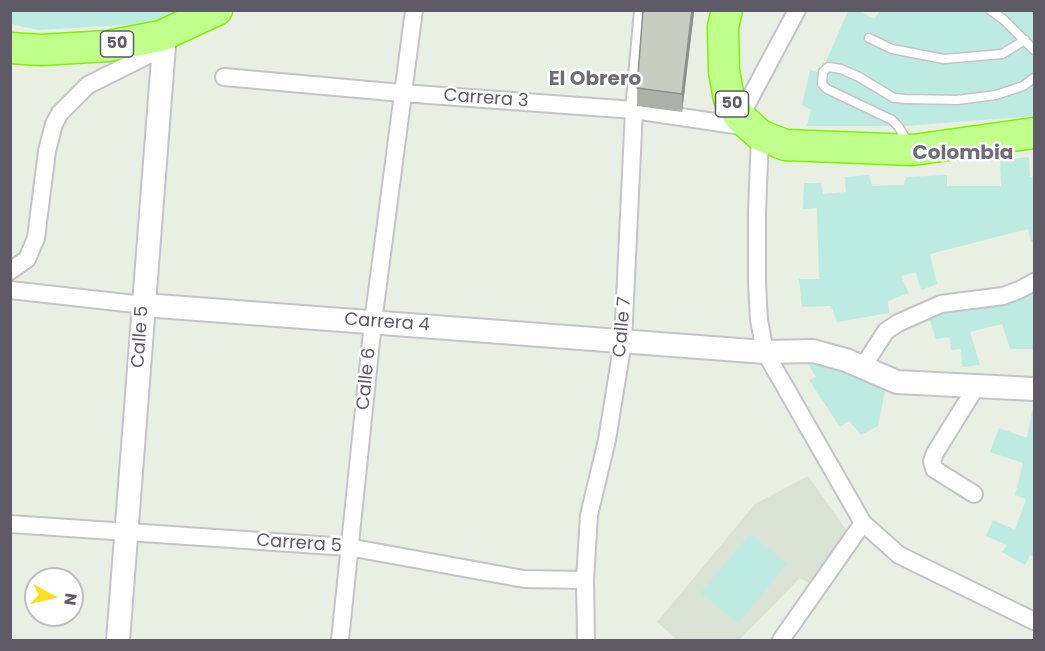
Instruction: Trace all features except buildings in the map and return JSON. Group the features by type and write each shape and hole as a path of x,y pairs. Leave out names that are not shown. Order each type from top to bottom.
{"highway":[{"name":"50","path":"10,48 78,49 160,36 164,40 218,10"},
{"name":"50","path":"727,10 723,27 724,71 729,99 749,126"},
{"name":"Carrera 3","path":"749,126 785,145 913,150"},
{"name":"50","path":"913,150 1035,133"}],"street":[{"name":"Calle 6","path":"340,640 373,322 414,10"},
{"name":"Calle 7","path":"586,640 585,580 590,515 607,440 623,341 634,110 643,10"},
{"path":"797,10 749,126 756,213 759,320 765,352 863,523 899,555 1035,621"},
{"path":"10,271 27,259 36,238 47,151 54,124 60,112 88,85 164,40"},
{"name":"Calle 5","path":"118,640 164,40"},
{"name":"Carrera 3","path":"224,77 634,110 749,126"},
{"path":"862,368 886,331 898,323 941,304 1003,296 1035,282"},
{"name":"Carrera 4","path":"10,290 144,305 765,352 813,351 846,360 897,382 1035,389"},
{"path":"974,494 934,469 932,461 976,387"},
{"path":"781,640 863,523"},
{"name":"Carrera 5","path":"10,524 348,547 524,579 585,580"}],"lane":[{"path":"990,10 1003,19 1035,50"},
{"path":"869,38 892,49 944,59 1002,54 1025,40"},
{"path":"913,150 892,120 822,84 824,72 828,67 841,69 859,77 894,98 907,99 957,100 996,95 1023,86 1035,78"}],"shaded area":[{"path":"11,11 191,11 157,23 38,30 11,24"},
{"path":"848,11 860,11 874,19 880,11 1034,11 1034,116 905,126 807,126 811,110 802,105 810,70 821,73"},
{"path":"1029,157 1030,177 1034,176 1034,242 1031,242 1028,229 930,254 937,284 921,290 916,272 901,276 909,293 888,301 889,313 837,322 831,306 802,307 799,279 819,279 817,208 803,209 804,183 821,183 823,194 846,192 845,177 869,175 872,186 904,185 906,177 947,175 947,186 1001,186 1000,160"},
{"path":"1034,272 1034,349 1010,349 1002,324 970,332 980,365 962,367 961,349 951,350 950,337 936,339 928,315 1003,291"},
{"path":"804,357 886,386 878,426 861,435 849,421 840,427 809,380 816,377"},
{"path":"1034,401 1034,557 1030,555 1025,565 1002,552 1007,545 986,536 993,520 1015,530 1026,499 1015,495 1023,463 990,452 999,428 1027,438"},
{"path":"808,476 847,531 814,586 800,578 739,640 677,640 657,622 755,504"},
{"path":"750,534 787,564 738,623 701,593"}],"district":[{"name":"El Obrero","path":"595,80"},
{"name":"Colombia","path":"963,154"}]}
